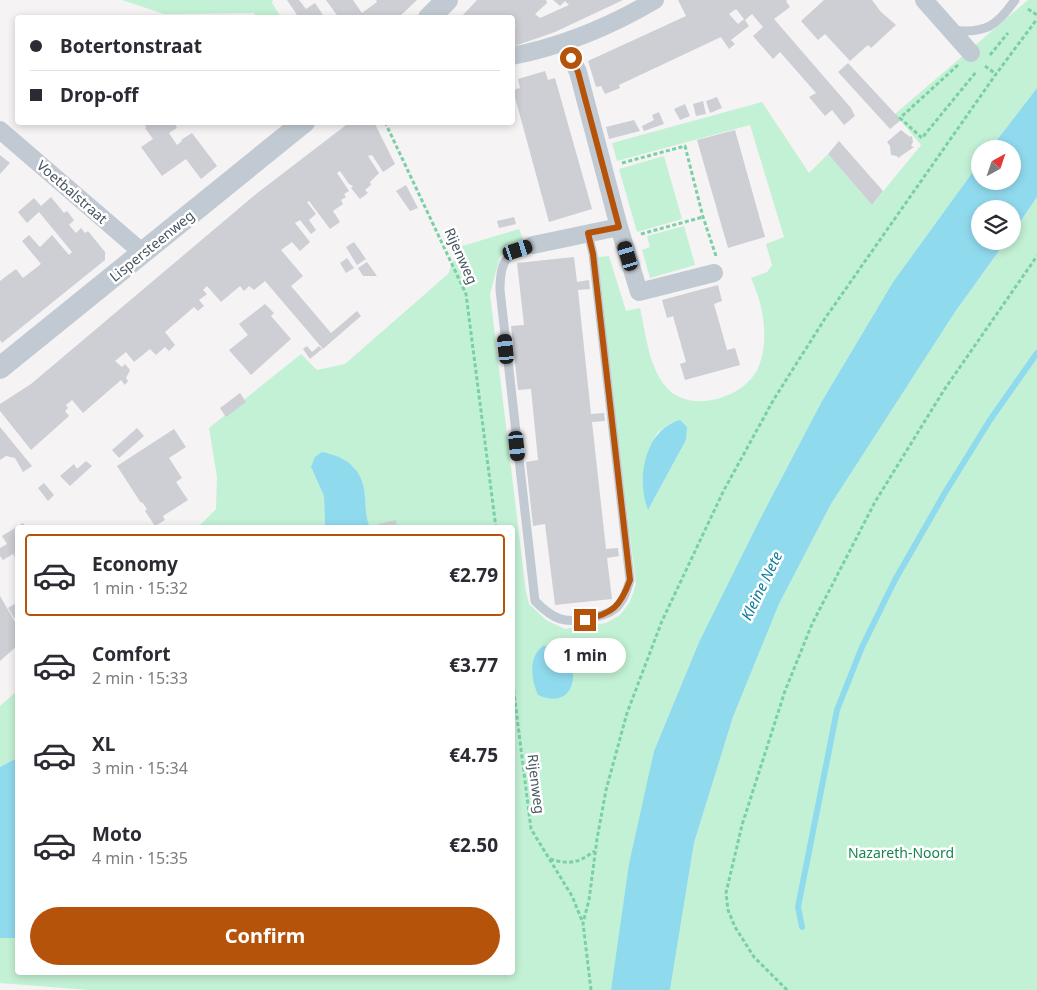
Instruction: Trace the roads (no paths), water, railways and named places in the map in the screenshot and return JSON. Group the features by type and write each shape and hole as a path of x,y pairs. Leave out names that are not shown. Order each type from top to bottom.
{"street":[{"path":"432,15 447,0"},
{"path":"515,55 565,44 655,0"},
{"path":"924,0 971,53"},
{"path":"565,44 578,72 621,233 639,292 716,267"},
{"name":"Lispersteenweg","path":"0,368 300,125"},
{"name":"Voetbalstraat","path":"0,130 143,253"},
{"path":"533,245 588,233 621,233"}],"lane":[{"path":"950,30 982,31 999,20 1015,0"},
{"path":"533,245 518,250 506,258 500,271 500,290 535,601 549,614 566,622 604,615 616,608 624,596 630,580 593,254 588,233"}],"water":[{"name":"Kleine Nete","path":"1037,88 1037,197 1021,220 1021,200 971,200 971,250 1000,250 955,312 831,504 779,604 733,717 694,843 670,990 611,990 629,864 654,751 699,642 760,519 822,401 893,282 971,174 971,190 1021,190 1021,140 997,140"},
{"path":"680,420 687,427 686,440 648,510 644,498 643,485 643,471 646,458 658,434"},
{"path":"322,452 331,454 347,461 357,472 364,487 366,516 369,525 325,525 324,496 311,467 315,457"},
{"path":"543,646 560,646 571,664 572,684 568,692 561,697 551,699 538,695 532,669 535,656"},
{"path":"15,759 15,938 0,938 0,767"}],"waterway":[{"path":"802,927 798,907 837,710 862,647 895,580 946,491 990,420 1037,353"}],"park label":[{"name":"Nazareth-Noord","path":"901,853"}]}
